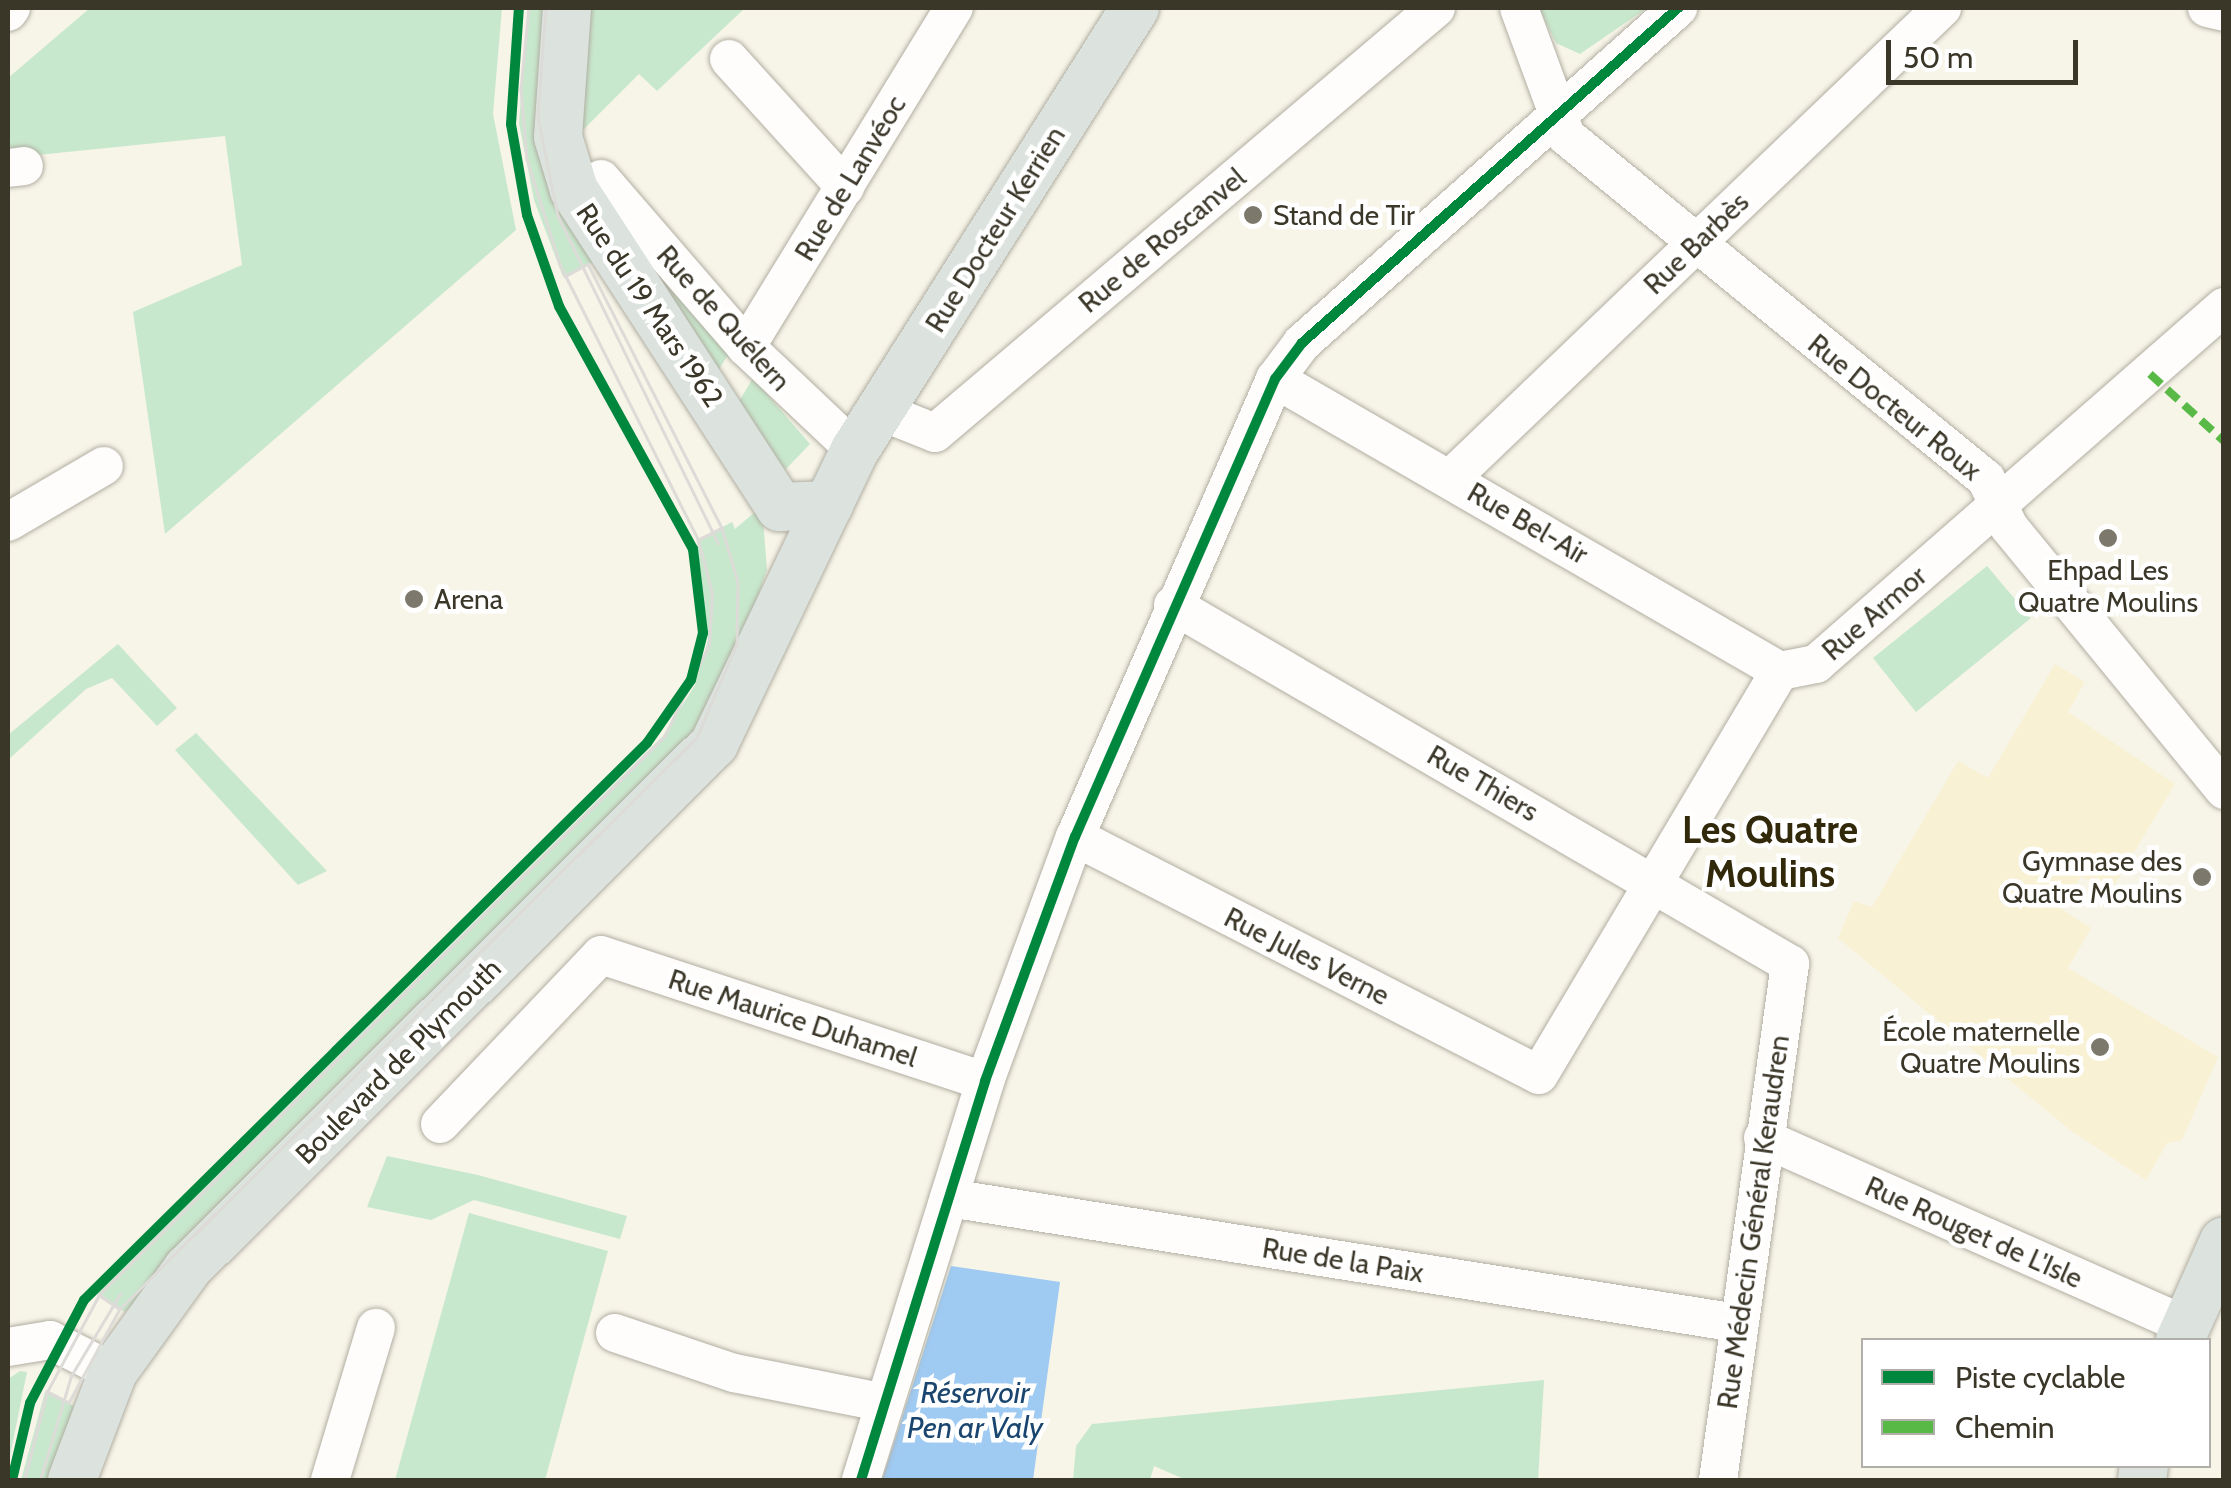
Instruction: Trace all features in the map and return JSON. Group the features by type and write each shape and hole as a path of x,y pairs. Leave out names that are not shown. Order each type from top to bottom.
{"main road":[{"name":"Rue du 19 Mars 1962","path":"566,8 558,137 574,190 798,518"},
{"name":"Rue Docteur Kerrien","path":"798,518 868,430 1134,8"},
{"name":"Boulevard de Plymouth","path":"755,662 798,518"},
{"name":"Boulevard de Plymouth","path":"72,1480 114,1372 188,1268 714,744 755,662 789,572 798,518"},
{"path":"2182,1333 2224,1242"}],"street":[{"name":"Rue de Lanvéoc","path":"746,347 954,8"},
{"name":"Rue de Roscanvel","path":"868,430 935,433 1436,8"},
{"name":"Rue Docteur Roux","path":"1519,8 1566,136 1986,479 2067,602 2224,790"},
{"path":"861,1480 880,1402 985,1081 1075,837 1173,604 1275,378 1302,343 1678,8"},
{"name":"Rue Barbès","path":"1451,478 1942,8"},
{"path":"2207,8 2224,12"},
{"path":"729,59 845,187"},
{"name":"Rue de Quélern","path":"601,178 746,347 868,430"},
{"name":"Rue Armor","path":"1780,671 1816,664 2224,308"},
{"name":"Rue Bel-Air","path":"1275,378 1780,671"},
{"path":"8,522 104,466"},
{"name":"Rue Thiers","path":"1173,604 1790,964"},
{"path":"1654,882 1780,671"},
{"name":"Rue Jules Verne","path":"1075,837 1539,1075 1654,882"},
{"name":"Rue Maurice Duhamel","path":"440,1124 601,955 985,1081"},
{"name":"Rue Médecin Général Keraudren","path":"1718,1480 1737,1322 1790,964"},
{"name":"Rue Rouget de L'Isle","path":"1763,1138 2182,1333"},
{"name":"Rue de la Paix","path":"949,1198 1737,1322"},
{"path":"330,1480 376,1328"},
{"path":"615,1334 734,1372 880,1402"},
{"path":"8,1347 50,1340 114,1372"}],"shaded area":[{"path":"2055,664 2085,682 2068,712 2175,784 2110,892 2081,876 2061,909 2091,928 2068,968 2218,1057 2182,1140 2167,1143 2146,1180 2070,1130 1838,938 1854,901 1872,907 1958,761 1988,778"}],"green space":[{"path":"90,8 502,8 493,114 516,230 165,534 133,312 242,265 225,136 8,158 8,78"},
{"path":"528,8 559,8 606,256 563,277 534,200 519,123"},
{"path":"585,8 745,8 657,91 639,74 579,134"},
{"path":"1539,8 1647,8 1580,54 1556,43"},
{"path":"642,251 730,352 717,372 637,256"},
{"path":"753,378 810,444 785,470 738,403"},
{"path":"762,506 767,570 715,718 125,1312 97,1294 663,736 695,685 708,640 697,541 732,522 735,529"},
{"path":"1987,566 2031,618 1916,712 1873,658"},
{"path":"118,644 177,708 157,726 112,678 86,689 8,760 8,735"},
{"path":"196,733 327,871 298,885 175,750"},
{"path":"387,1156 478,1175 627,1216 620,1239 474,1200 431,1220 367,1207"},
{"path":"469,1213 608,1251 545,1480 395,1480"},
{"path":"20,1371 27,1372 8,1466 8,1379"},
{"path":"1544,1380 1538,1480 1186,1480 1154,1466 1150,1480 1073,1480 1076,1446 1092,1424"},
{"path":"45,1392 74,1406 56,1480 21,1480"}],"water":[{"name":"Réservoir Pen ar Valy","path":"951,1266 1060,1282 1033,1480 882,1480"}],"tram line":[{"path":"529,8 521,89 527,159 565,276 578,269"},
{"path":"546,8 538,117 558,216 718,543"},
{"path":"588,264 722,528 698,540 565,276 588,264"},
{"path":"722,528 738,582 737,644 697,738 120,1309 99,1295 664,737 709,645 712,594 698,540 722,528"},
{"path":"40,1480 71,1376 120,1294"},
{"path":"99,1295 120,1309 69,1403 47,1392 99,1295"},
{"path":"24,1480 47,1392 61,1399"}],"marked path":[{"path":"2150,374 2224,441"}],"cycle path":[{"path":"12,1480 30,1403 84,1300 647,743 691,680 703,633 693,549 559,306 527,215 511,124 519,8"},
{"path":"861,1480 985,1081 1075,837 1275,379 1302,343 1678,8"}],"place":[{"name":"Stand de Tir","path":"1253,215"},
{"name":"Ehpad Les Quatre Moulins","path":"2108,538"},
{"name":"Arena","path":"414,599"},
{"name":"Gymnase des Quatre Moulins","path":"2202,877"},
{"name":"École maternelle Quatre Moulins","path":"2100,1047"}],"district":[{"name":"Les Quatre Moulins","path":"1770,852"}]}
